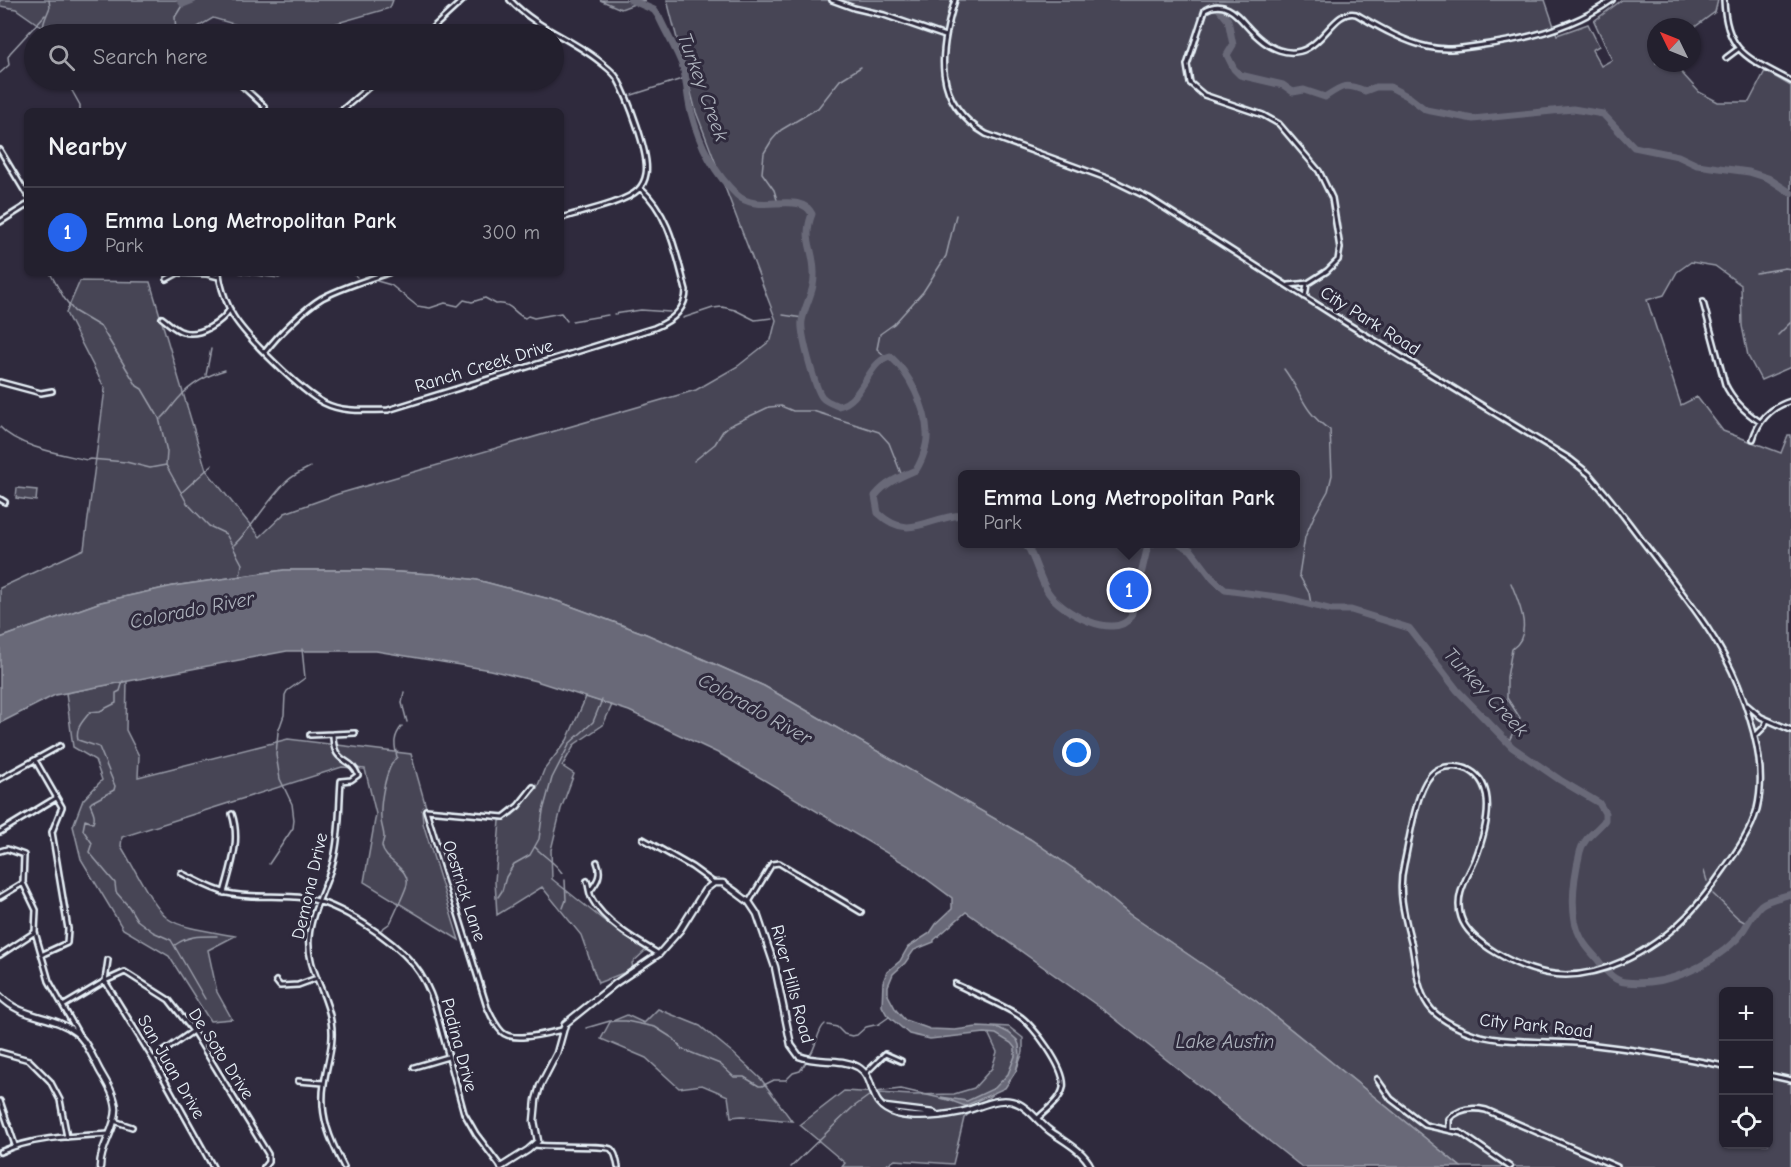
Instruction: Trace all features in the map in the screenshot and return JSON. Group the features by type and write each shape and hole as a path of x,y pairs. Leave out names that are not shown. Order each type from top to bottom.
{"street":[{"path":"437,24 463,0"},
{"path":"510,0 537,24"},
{"path":"832,0 945,36"},
{"name":"City Park Road","path":"955,0 945,36 944,71 949,94 962,115 978,129 1137,191 1287,286 1564,455 1589,474 1716,639 1746,704 1755,736 1760,772 1760,793 1755,816 1739,847 1685,918 1647,947 1610,967 1583,973 1549,974 1542,972 1500,954 1472,936 1463,922 1459,905 1462,888 1474,862 1487,811 1485,788 1475,775 1462,768 1445,767 1430,775 1419,793 1400,884 1421,989 1434,1012 1452,1024 1481,1036 1589,1044 1719,1065"},
{"path":"1230,4 1246,25 1264,42 1277,50 1292,52 1312,46 1338,18 1348,13 1356,14 1411,42 1449,49 1510,42 1533,36 1562,27 1612,0"},
{"path":"1724,0 1728,32 1738,49 1749,58 1791,81"},
{"path":"1219,1 1205,10 1187,65 1188,78 1194,88 1204,95 1263,115 1278,124 1323,177 1336,215 1340,253 1335,264 1308,283 1287,286"},
{"path":"564,40 603,64 617,78 642,141 646,167 646,175 640,188 622,200 564,217"},
{"path":"1726,58 1738,49"},
{"path":"247,90 265,108"},
{"path":"344,108 365,90"},
{"path":"0,150 24,190"},
{"name":"Ranch Creek Drive","path":"219,276 220,288 238,322 304,390 325,403 345,410 388,410 665,324 684,306 686,290 663,214 651,197 640,188"},
{"path":"0,222 24,207"},
{"path":"167,279 173,276"},
{"path":"265,352 275,338 320,299 350,285 378,276"},
{"path":"1305,297 1308,283"},
{"path":"1703,302 1725,384 1740,406 1760,422"},
{"path":"162,318 180,331 192,333 213,325 230,309"},
{"path":"0,382 41,393 52,391"},
{"path":"1753,439 1760,422 1771,410 1791,401"},
{"path":"0,500 5,502"},
{"path":"1746,704 1767,720 1791,730"},
{"path":"1755,736 1767,720"},
{"path":"310,735 355,733"},
{"name":"Demona Drive","path":"333,734 333,747 337,756 355,768 358,775 351,780 341,781 334,857 309,938 310,955 328,1007 332,1029 322,1104 332,1144 344,1167"},
{"path":"0,779 60,746"},
{"path":"35,760 62,807 52,832 68,929 67,943 42,954"},
{"name":"Oestrick Lane","path":"532,787 518,806 504,817 426,810 484,998 495,1023 503,1034 519,1037 562,1030"},
{"path":"0,832 57,798"},
{"path":"224,893 237,841 232,814"},
{"name":"River Hills Road","path":"643,839 692,867 714,883 718,882 729,887 749,902 758,914 770,950 792,1049 804,1058 843,1062 858,1067 865,1074"},
{"path":"0,851 7,849 24,855 23,883 36,910 35,932 49,981 114,1097 116,1113 101,1154 100,1167"},
{"path":"590,891 598,881 601,870 597,862"},
{"path":"749,902 772,864 779,863 861,912"},
{"name":"Padina Drive","path":"181,873 224,893 298,897 320,902 354,917 399,951 414,965 433,998 464,1113 476,1134 501,1167"},
{"path":"587,880 592,899 603,912 629,936 659,954"},
{"path":"0,897 23,883"},
{"path":"501,1167 535,1145 539,1137 534,1122 538,1092 557,1053 562,1030 570,1018 659,954 680,930 705,890 714,883"},
{"path":"0,955 35,932"},
{"path":"105,981 108,960"},
{"name":"De Soto Drive","path":"63,1006 125,972 169,1000 193,1031 268,1154 268,1162 264,1167"},
{"path":"276,981 280,986 293,986 317,978"},
{"name":"San Juan Drive","path":"105,981 153,1059 213,1167"},
{"path":"955,984 1020,1016 1061,1068 1064,1086 1059,1098 1037,1119"},
{"path":"0,996 16,1009 64,1026 81,1037"},
{"path":"153,1059 193,1031"},
{"path":"0,1052 29,1060 50,1082 60,1100 67,1137"},
{"path":"901,1061 885,1054 865,1074 874,1096 883,1107 942,1114 962,1112 1003,1100 1020,1104 1082,1154 1091,1167"},
{"path":"414,1067 448,1057"},
{"path":"1773,1076 1791,1080"},
{"path":"1377,1078 1398,1106 1425,1125 1464,1134 1510,1167"},
{"path":"297,1081 324,1083"},
{"path":"0,1101 15,1145"},
{"path":"1449,1130 1449,1119 1457,1112 1467,1109 1486,1110 1617,1167"},
{"path":"114,1121 132,1127"},
{"path":"0,1152 15,1145 67,1137 108,1134"},
{"path":"535,1145 574,1148 609,1147 613,1151 618,1167"}],"shaded area":[{"path":"0,0 393,0 390,8 334,24 234,24 213,18 203,24 38,24 16,9 0,6"},
{"path":"600,0 645,0 621,9"},
{"path":"667,0 1545,0 1557,35 1588,24 1599,46 1592,50 1601,66 1612,60 1594,21 1622,0 1718,0 1715,12 1701,22 1701,18 1647,18 1647,72 1681,72 1699,92 1718,102 1749,102 1765,71 1791,86 1791,367 1761,380 1748,356 1742,326 1741,285 1715,266 1691,262 1677,272 1664,295 1647,300 1681,405 1697,397 1723,431 1781,453 1788,435 1791,435 1791,727 1787,726 1791,732 1791,1167 1461,1167 1256,1001 1129,914 1081,874 1030,839 764,686 646,634 557,601 477,580 432,574 364,570 284,570 173,586 101,602 0,638 0,588 84,549 105,389 66,313 80,281 150,282 206,470 260,537 285,513 338,494 696,390 738,366 771,340 776,320 696,112"},
{"path":"17,488 37,490 36,501 16,498"},
{"path":"127,681 126,730 139,756 138,777 288,739 411,754 426,807 422,810 423,823 459,940 364,882 376,814 365,769 342,767 122,837 121,846 149,895 167,918 190,927 235,936 208,950 217,992 232,1019 210,1021 169,956 123,929 81,859 73,826 83,800 102,780 95,760 73,747 66,693"},
{"path":"586,697 612,705 603,725 575,744 562,766 574,774 561,809 551,850 552,879 622,935 646,950 632,963 633,969 598,983 581,935 542,887 497,915 495,881 500,821 513,815 537,788 544,770 567,740"},
{"path":"658,1009 700,1026 733,1053 761,1079 792,1121 731,1117 728,1096 702,1085 679,1088 646,1058 601,1039 610,1022 627,1015 644,1023"},
{"path":"992,1026 1009,1027 1023,1038 1023,1052 1017,1068 1001,1087 964,1118 953,1164 895,1160 882,1167 842,1167 845,1163 800,1125 844,1091 912,1095 954,1094 974,1088 992,1068 997,1052 989,1035"}],"water":[{"name":"Lake Austin","path":"284,570 364,570 432,574 477,580 557,601 646,634 764,686 1030,839 1081,874 1129,914 1256,1001 1461,1167 1302,1167 1105,1011 966,912 934,942 914,950 893,974 888,986 888,995 896,1010 905,1020 930,1029 999,1028 1017,1040 1020,1055 1016,1071 1005,1088 965,1106 941,1097 967,1101 995,1088 1008,1074 1015,1056 1015,1048 1011,1043 996,1034 985,1033 930,1039 909,1034 887,1015 882,1006 883,982 887,972 900,961 908,947 930,933 952,909 952,898 909,866 722,755 629,711 536,681 490,670 376,651 287,651 55,695 0,723 0,638 101,602 173,586"}],"waterway":[{"path":"44,24 50,7 49,0"},
{"path":"180,0 183,4 193,0"},
{"name":"Turkey Creek","path":"631,0 654,10 678,54 683,67 694,124 708,157 721,177 737,195 746,201 799,204 806,207 812,214 808,238 814,264 814,280 803,315 802,327 812,372 822,397 838,406 847,403 860,390 875,366 890,356 904,372 915,391 926,423 927,437 924,452 916,470 889,483 875,496 878,513 899,526 909,527 958,516"},
{"name":"Turkey Creek","path":"639,0 641,4"},
{"path":"175,24 175,17 183,4"},
{"path":"1216,5 1228,20 1233,45 1227,55 1240,75 1283,85 1293,92 1304,90 1325,97 1344,86 1365,91 1376,87 1390,87 1409,97 1426,110 1473,119 1573,109 1603,114 1634,147 1678,156 1697,165 1749,172 1768,178 1791,193"},
{"path":"37,24 45,15"},
{"path":"0,73 9,65 10,53 24,38"},
{"path":"778,203 774,190 762,173 764,153 781,130 818,108 840,80 861,67"},
{"path":"632,95 685,78"},
{"path":"72,90 80,108"},
{"path":"886,357 877,349 880,334 894,324 923,292 946,256 956,215"},
{"path":"1756,273 1791,269"},
{"path":"52,276 74,311 101,327 137,386 142,389 159,418 167,452 166,465 187,503 209,526 226,534 242,564 240,577"},
{"path":"263,276 279,278 282,276"},
{"path":"296,276 300,276"},
{"path":"377,281 391,285 417,306 430,308 445,303 458,306 464,300 472,302 485,298 496,304 509,306 525,318 561,313 567,321"},
{"path":"683,318 722,307 735,310 755,320 772,318"},
{"path":"614,314 641,310 670,312"},
{"path":"572,321 608,315"},
{"path":"783,315 803,318"},
{"path":"1778,335 1791,322"},
{"path":"206,375 211,349"},
{"path":"1284,369 1308,409 1330,430 1332,475 1328,491 1305,537 1299,575 1309,593 1311,604"},
{"path":"161,419 195,384 225,370"},
{"path":"694,461 715,444 729,426 769,407 781,406 793,411 813,411 879,432 889,443 902,476"},
{"path":"0,427 29,445 65,455 87,460 126,462 150,468 166,465"},
{"path":"182,492 212,465"},
{"path":"234,545 286,482 310,467"},
{"name":"Turkey Creek","path":"1028,548 1045,587 1055,600 1064,608 1088,621 1113,626 1123,624 1131,617 1147,548"},
{"name":"Turkey Creek","path":"1187,548 1225,590 1285,598 1332,610 1351,610 1409,628 1457,690 1512,747 1599,803 1605,813 1605,820 1587,839 1580,852 1573,907 1577,928 1583,941 1613,977 1625,982 1641,983 1686,973 1726,949 1737,939 1761,905 1791,894"},
{"path":"1508,743 1520,718 1507,698 1507,677 1512,649 1519,643 1523,627 1521,609 1511,583"},
{"path":"269,864 293,828 292,804 280,779 276,755 278,732 284,715 285,695 305,678 302,649"},
{"path":"123,681 120,691 116,693 116,703 100,711 90,712 80,725 78,732 78,740 99,747 115,786 114,790 90,804 94,820 93,823 85,820 83,830 92,843 89,852 115,883 116,892 137,920 153,932 171,940 205,999"},
{"path":"404,692 402,703 407,722"},
{"path":"498,897 514,864 530,855 539,839 543,811 552,778 570,743 593,722 602,700"},
{"path":"379,932 390,923 407,884 405,874 384,852 381,819 384,786 389,769 397,757 395,741 402,726"},
{"path":"535,847 562,873"},
{"path":"1704,871 1707,881"},
{"path":"563,908 566,900 565,880"},
{"path":"1713,894 1739,919 1748,924"},
{"path":"175,945 190,938 217,936"},
{"path":"828,1025 837,1027 844,1034 852,1036 889,1017"},
{"path":"586,1028 610,1021 626,1021 655,1027 674,1039 682,1049 720,1064 734,1077 744,1077 759,1086 774,1080 786,1080 793,1073 800,1071 806,1062"},
{"path":"810,1055 820,1030 825,1024"},
{"path":"875,1092 901,1089 953,1101"},
{"path":"791,1167 852,1108 870,1095"}],"place":[{"name":"Emma Long Metropolitan Park","path":"1129,590"}],"water label":[{"name":"Colorado River","path":"192,610"},
{"name":"Colorado River","path":"755,709"}]}
